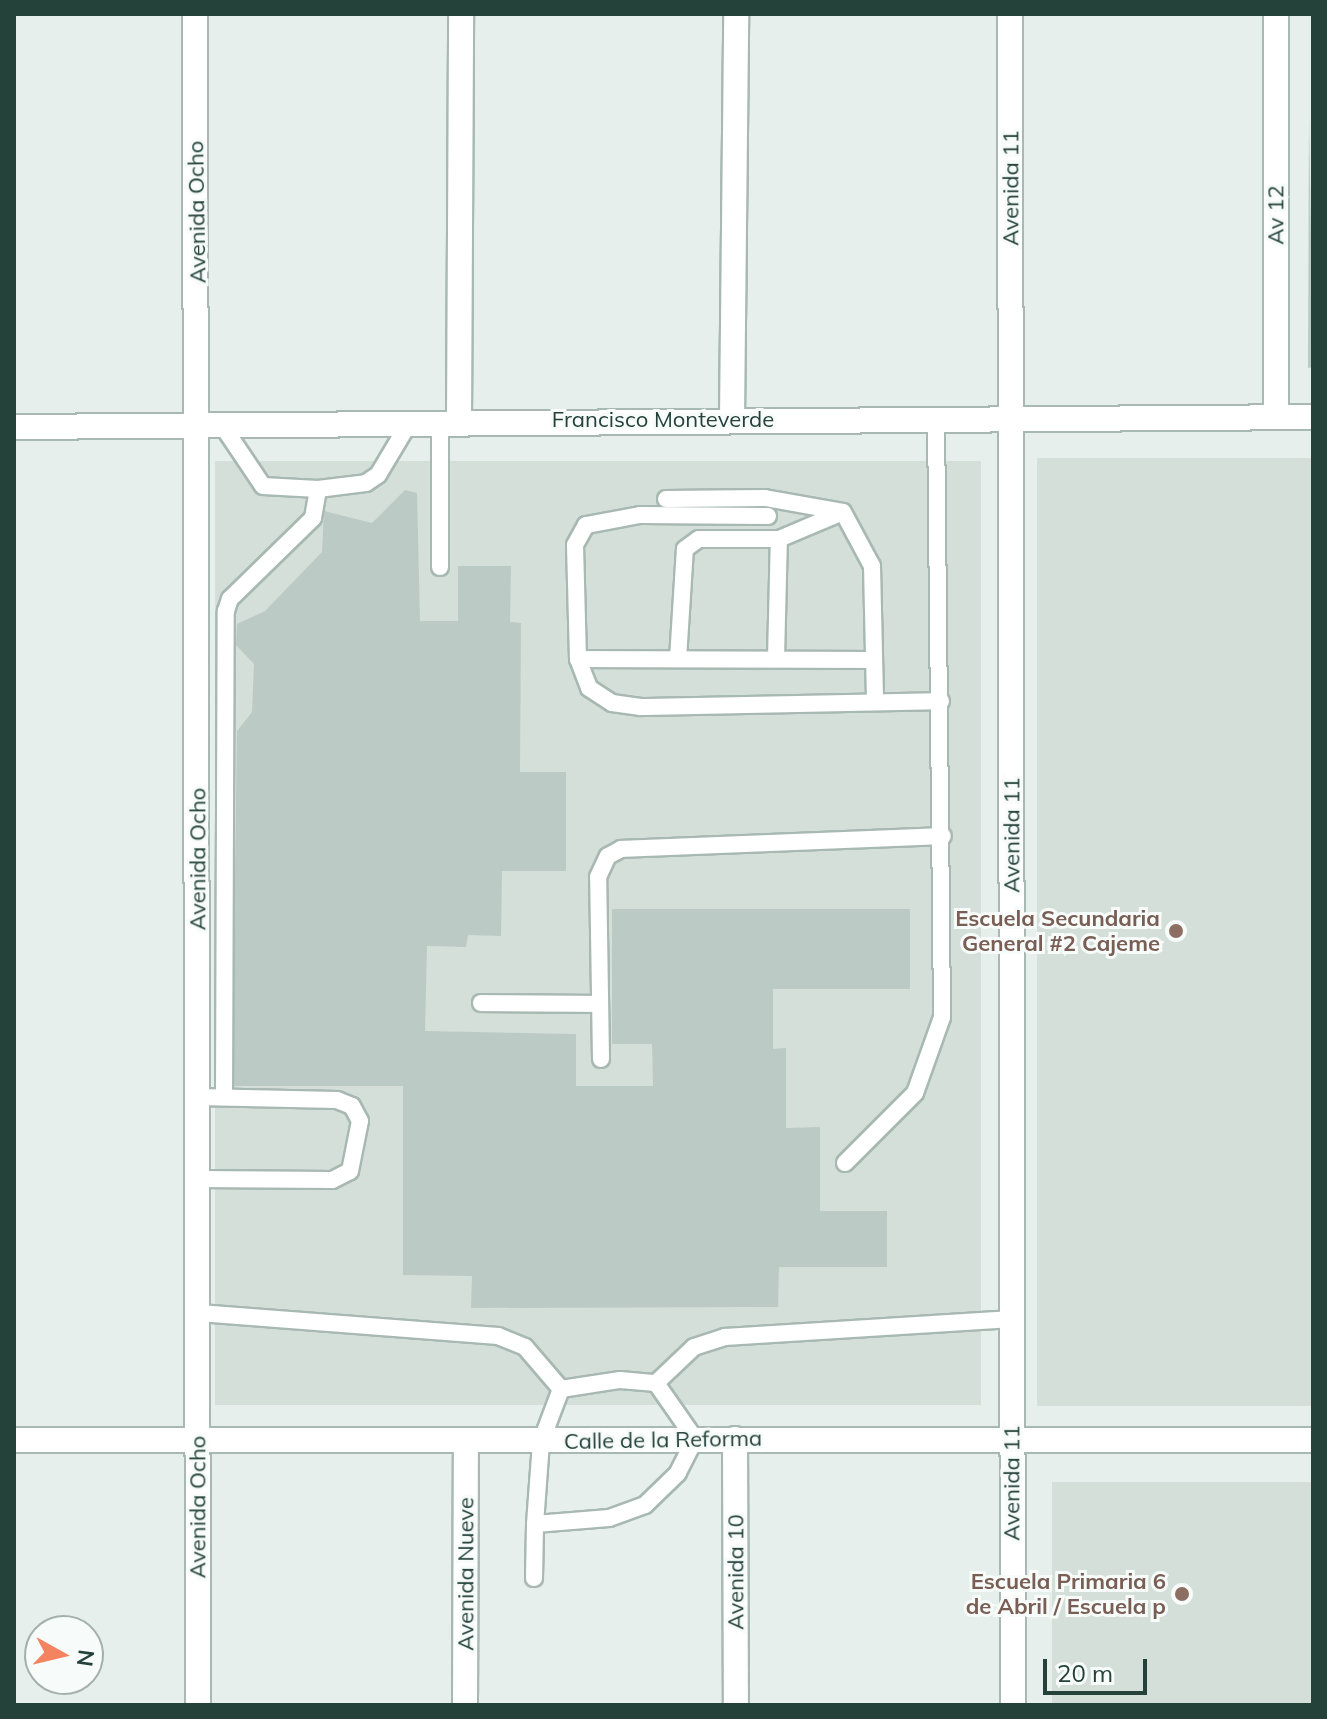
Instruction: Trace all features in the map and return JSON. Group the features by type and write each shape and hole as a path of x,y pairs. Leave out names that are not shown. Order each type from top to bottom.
{"street":[{"name":"Avenida Ocho","path":"195,14 210,426 198,1097 198,1705"},
{"path":"450,422 461,14"},
{"path":"732,419 736,14"},
{"name":"Avenida 11","path":"1010,14 1013,1705"},
{"name":"Av 12","path":"1276,14 1276,416"},
{"name":"Francisco Monteverde","path":"14,427 732,419 1313,417"},
{"name":"Calle de la Reforma","path":"14,1440 466,1443 695,1439 1313,1440"},
{"name":"Avenida 10","path":"735,1439 736,1705"},
{"name":"Avenida Nueve","path":"465,1705 466,1443"}],"lane":[{"path":"845,1163 915,1093 933,1057 945,970 936,418"},
{"path":"440,567 450,422"},
{"path":"210,426 263,486 318,489 366,483 378,475 409,423"},
{"path":"224,1097 226,611 230,599 313,518 318,489"},
{"path":"666,499 765,498 843,512"},
{"path":"843,512 872,566 875,702"},
{"path":"678,659 685,549 699,539 779,539 843,512"},
{"path":"768,516 640,515 586,525 575,545 578,659 582,681 612,703 941,701"},
{"path":"776,658 779,539"},
{"path":"578,659 874,660"},
{"path":"601,1059 598,877 608,856 621,849 943,836"},
{"path":"481,1003 599,1004"},
{"path":"198,1097 352,1106 360,1121 358,1153 350,1171 332,1180 198,1179"},
{"path":"199,1313 498,1336 525,1347 561,1389"},
{"path":"561,1389 589,1381 656,1383 694,1347 725,1337 1012,1319"},
{"path":"535,1524 582,1525 645,1505 678,1473 695,1439 656,1383"},
{"path":"534,1578 541,1442 561,1389"}],"shaded area":[{"name":"Escuela Secundaria General #2 Cajeme","path":"1037,458 1313,458 1313,1406 1037,1406"},
{"path":"215,461 981,461 981,1405 215,1405"},
{"name":"Escuela Primaria 6 de Abril / Escuela p","path":"1052,1482 1313,1482 1313,1705 1052,1705"}],"building":[{"path":"1309,115 1313,367 1308,368"},
{"path":"405,490 417,493 420,621 458,621 458,566 511,566 510,622 521,623 520,772 566,772 566,871 502,871 501,936 468,935 466,947 427,946 425,1031 576,1034 576,1086 653,1086 652,1044 612,1044 612,909 910,909 910,989 773,989 773,1049 786,1048 786,1128 820,1127 820,1211 887,1211 887,1267 779,1267 778,1307 471,1308 472,1276 403,1275 403,1086 232,1086 237,731 252,712 254,664 236,645 237,624 265,611 322,552 324,511 372,523"}],"place":[{"name":"Escuela Secundaria General #2 Cajeme","path":"1176,931"},
{"name":"Escuela Primaria 6 de Abril / Escuela p","path":"1182,1594"}]}
